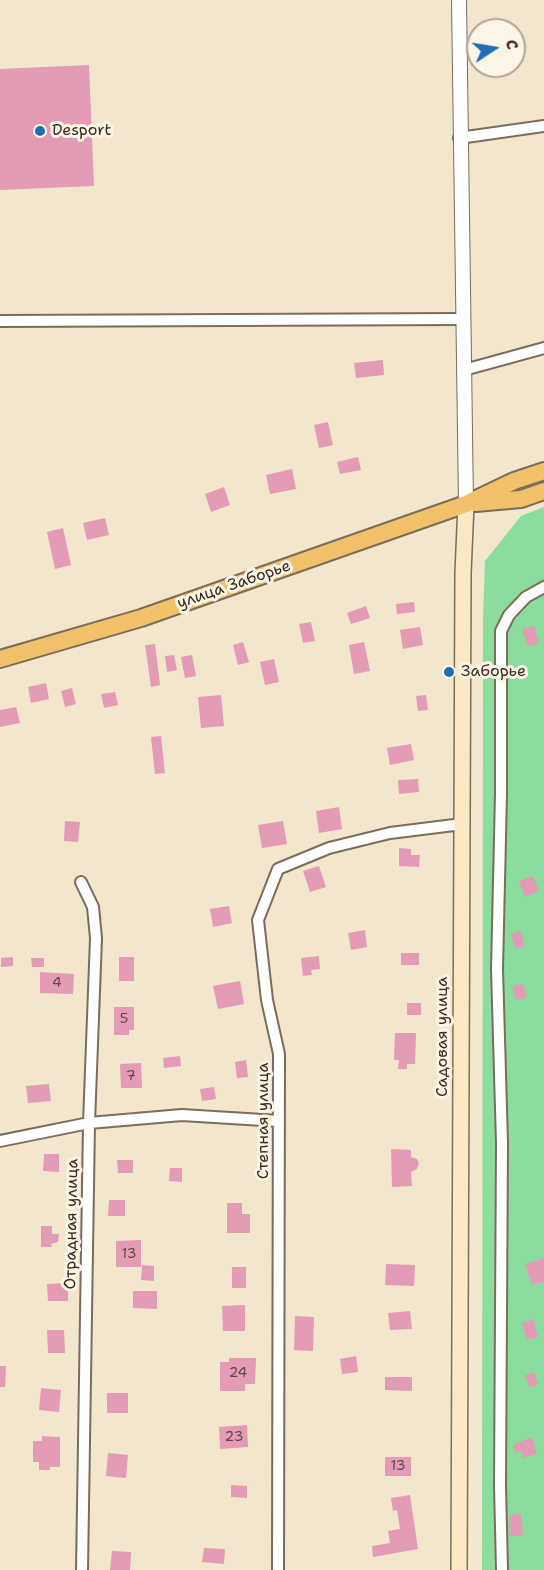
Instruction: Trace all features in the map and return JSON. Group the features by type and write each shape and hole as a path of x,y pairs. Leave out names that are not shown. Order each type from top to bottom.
{"main road":[{"path":"466,504 514,481 544,471"},
{"path":"466,504 521,500 544,491"},
{"name":"улица Заборье","path":"0,659 141,618 466,504"},
{"name":"Садовая улица","path":"459,1570 462,824 466,504"}],"street":[{"path":"459,0 459,138 466,504"},
{"path":"459,138 544,126"},
{"path":"0,321 463,320"},
{"path":"464,370 544,348"},
{"path":"502,1570 500,1485 502,1143 497,969 501,794 501,631 509,615 526,597 544,587"},
{"name":"Степная улица","path":"278,1570 279,1054 267,1000 258,920 278,868 329,848 390,832 462,824"},
{"name":"Отрадная улица","path":"81,882 93,907 96,938 89,1124 82,1570"},
{"path":"0,1142 89,1124 182,1115 279,1121"}],"green space":[{"path":"544,507 544,1570 482,1570 483,617 485,561 521,516"}],"building":[{"path":"89,65 94,186 0,190 0,69"},
{"path":"383,360 384,375 356,378 354,363"},
{"path":"328,422 333,445 319,448 314,425"},
{"path":"358,457 361,470 340,474 337,462"},
{"path":"292,469 296,489 270,494 266,475"},
{"path":"224,487 230,505 211,512 205,494"},
{"path":"105,518 109,535 87,540 83,523"},
{"path":"63,528 71,565 55,569 47,532"},
{"path":"414,602 415,612 397,614 396,604"},
{"path":"366,606 370,618 351,624 347,613"},
{"path":"311,622 315,641 303,643 299,624"},
{"path":"534,626 539,643 528,646 522,629"},
{"path":"420,627 423,645 403,649 400,630"},
{"path":"243,642 249,662 238,665 233,645"},
{"path":"364,642 370,671 354,674 349,645"},
{"path":"155,644 160,685 151,687 145,645"},
{"path":"174,655 177,670 167,672 165,656"},
{"path":"192,655 196,676 185,678 181,657"},
{"path":"274,659 279,682 265,685 260,662"},
{"path":"46,683 49,699 31,703 28,687"},
{"path":"72,688 76,704 65,707 61,691"},
{"path":"115,692 118,705 104,708 101,694"},
{"path":"221,695 224,726 201,728 198,697"},
{"path":"426,695 428,710 418,711 416,696"},
{"path":"16,707 20,723 0,727 0,710"},
{"path":"161,736 165,773 155,774 151,737"},
{"path":"411,744 414,760 390,765 387,748"},
{"path":"418,779 419,792 399,794 398,780"},
{"path":"339,807 342,829 319,833 316,811"},
{"path":"65,821 80,822 78,842 64,841"},
{"path":"283,821 287,844 262,848 258,825"},
{"path":"399,848 411,849 411,855 420,855 419,867 399,866"},
{"path":"319,866 326,887 310,892 303,871"},
{"path":"533,876 539,891 525,897 519,881"},
{"path":"229,906 232,923 213,927 210,909"},
{"path":"365,930 367,947 351,950 348,933"},
{"path":"521,931 525,946 515,949 511,934"},
{"path":"401,953 419,953 419,965 401,965"},
{"path":"319,956 320,969 311,970 312,975 303,976 301,958"},
{"path":"13,957 13,966 1,967 1,958"},
{"path":"119,957 134,957 134,981 119,981"},
{"path":"31,958 44,958 44,967 32,967"},
{"path":"40,972 74,974 73,994 40,993"},
{"path":"240,981 244,1004 218,1009 213,986"},
{"path":"523,984 527,997 516,1000 512,987"},
{"path":"407,1003 421,1003 421,1015 407,1015"},
{"path":"114,1007 134,1007 134,1030 129,1030 129,1035 114,1035"},
{"path":"395,1033 416,1033 415,1064 407,1064 407,1069 398,1069 399,1060 394,1060"},
{"path":"180,1056 181,1066 164,1068 163,1058"},
{"path":"246,1060 248,1077 237,1078 235,1062"},
{"path":"141,1063 142,1088 121,1088 120,1064"},
{"path":"49,1084 51,1101 28,1103 26,1086"},
{"path":"214,1087 216,1099 202,1101 200,1089"},
{"path":"391,1149 411,1150 411,1157 417,1159 419,1163 417,1169 411,1172 412,1186 392,1187"},
{"path":"44,1154 59,1154 59,1172 43,1171"},
{"path":"117,1160 133,1160 133,1173 118,1173"},
{"path":"170,1168 182,1168 182,1182 169,1181"},
{"path":"109,1200 125,1200 125,1216 108,1216"},
{"path":"227,1203 242,1203 242,1214 250,1214 250,1233 227,1233"},
{"path":"41,1226 52,1226 52,1234 59,1234 58,1242 51,1244 52,1247 41,1247"},
{"path":"141,1240 141,1267 116,1267 116,1241"},
{"path":"544,1258 544,1282 532,1285 525,1264"},
{"path":"386,1264 415,1265 414,1286 385,1285"},
{"path":"142,1265 154,1266 154,1281 141,1280"},
{"path":"232,1267 246,1267 246,1288 232,1288"},
{"path":"68,1283 68,1301 48,1301 47,1284"},
{"path":"133,1291 157,1291 157,1309 133,1308"},
{"path":"245,1305 245,1331 223,1331 222,1306"},
{"path":"410,1311 412,1329 390,1330 388,1313"},
{"path":"295,1316 314,1317 313,1351 294,1350"},
{"path":"533,1319 538,1337 527,1340 522,1323"},
{"path":"47,1330 64,1330 65,1353 48,1353"},
{"path":"356,1356 358,1372 342,1374 340,1359"},
{"path":"229,1358 256,1358 255,1384 245,1384 245,1391 220,1391 220,1362 229,1362"},
{"path":"0,1366 6,1366 5,1387 0,1387"},
{"path":"534,1372 538,1384 529,1387 525,1375"},
{"path":"385,1377 412,1377 412,1391 385,1390"},
{"path":"41,1388 61,1390 59,1412 39,1410"},
{"path":"107,1393 128,1393 128,1413 107,1413"},
{"path":"247,1425 248,1447 220,1449 219,1427"},
{"path":"42,1436 60,1437 60,1467 39,1470 39,1462 33,1462 33,1441 42,1441"},
{"path":"532,1437 537,1454 523,1458 521,1451 515,1452 513,1445"},
{"path":"108,1453 128,1455 126,1478 106,1476"},
{"path":"385,1457 411,1457 411,1476 385,1476"},
{"path":"231,1485 247,1486 247,1498 231,1497"},
{"path":"410,1495 418,1549 373,1557 372,1546 390,1543 388,1531 400,1529 397,1510 393,1511 391,1498"},
{"path":"521,1514 523,1535 510,1536 509,1515"},
{"path":"204,1548 225,1549 224,1564 202,1562"},
{"path":"112,1551 131,1552 130,1570 110,1570"}],"place":[{"name":"Desport","path":"40,131"},
{"name":"Заборье","path":"449,672"}]}
